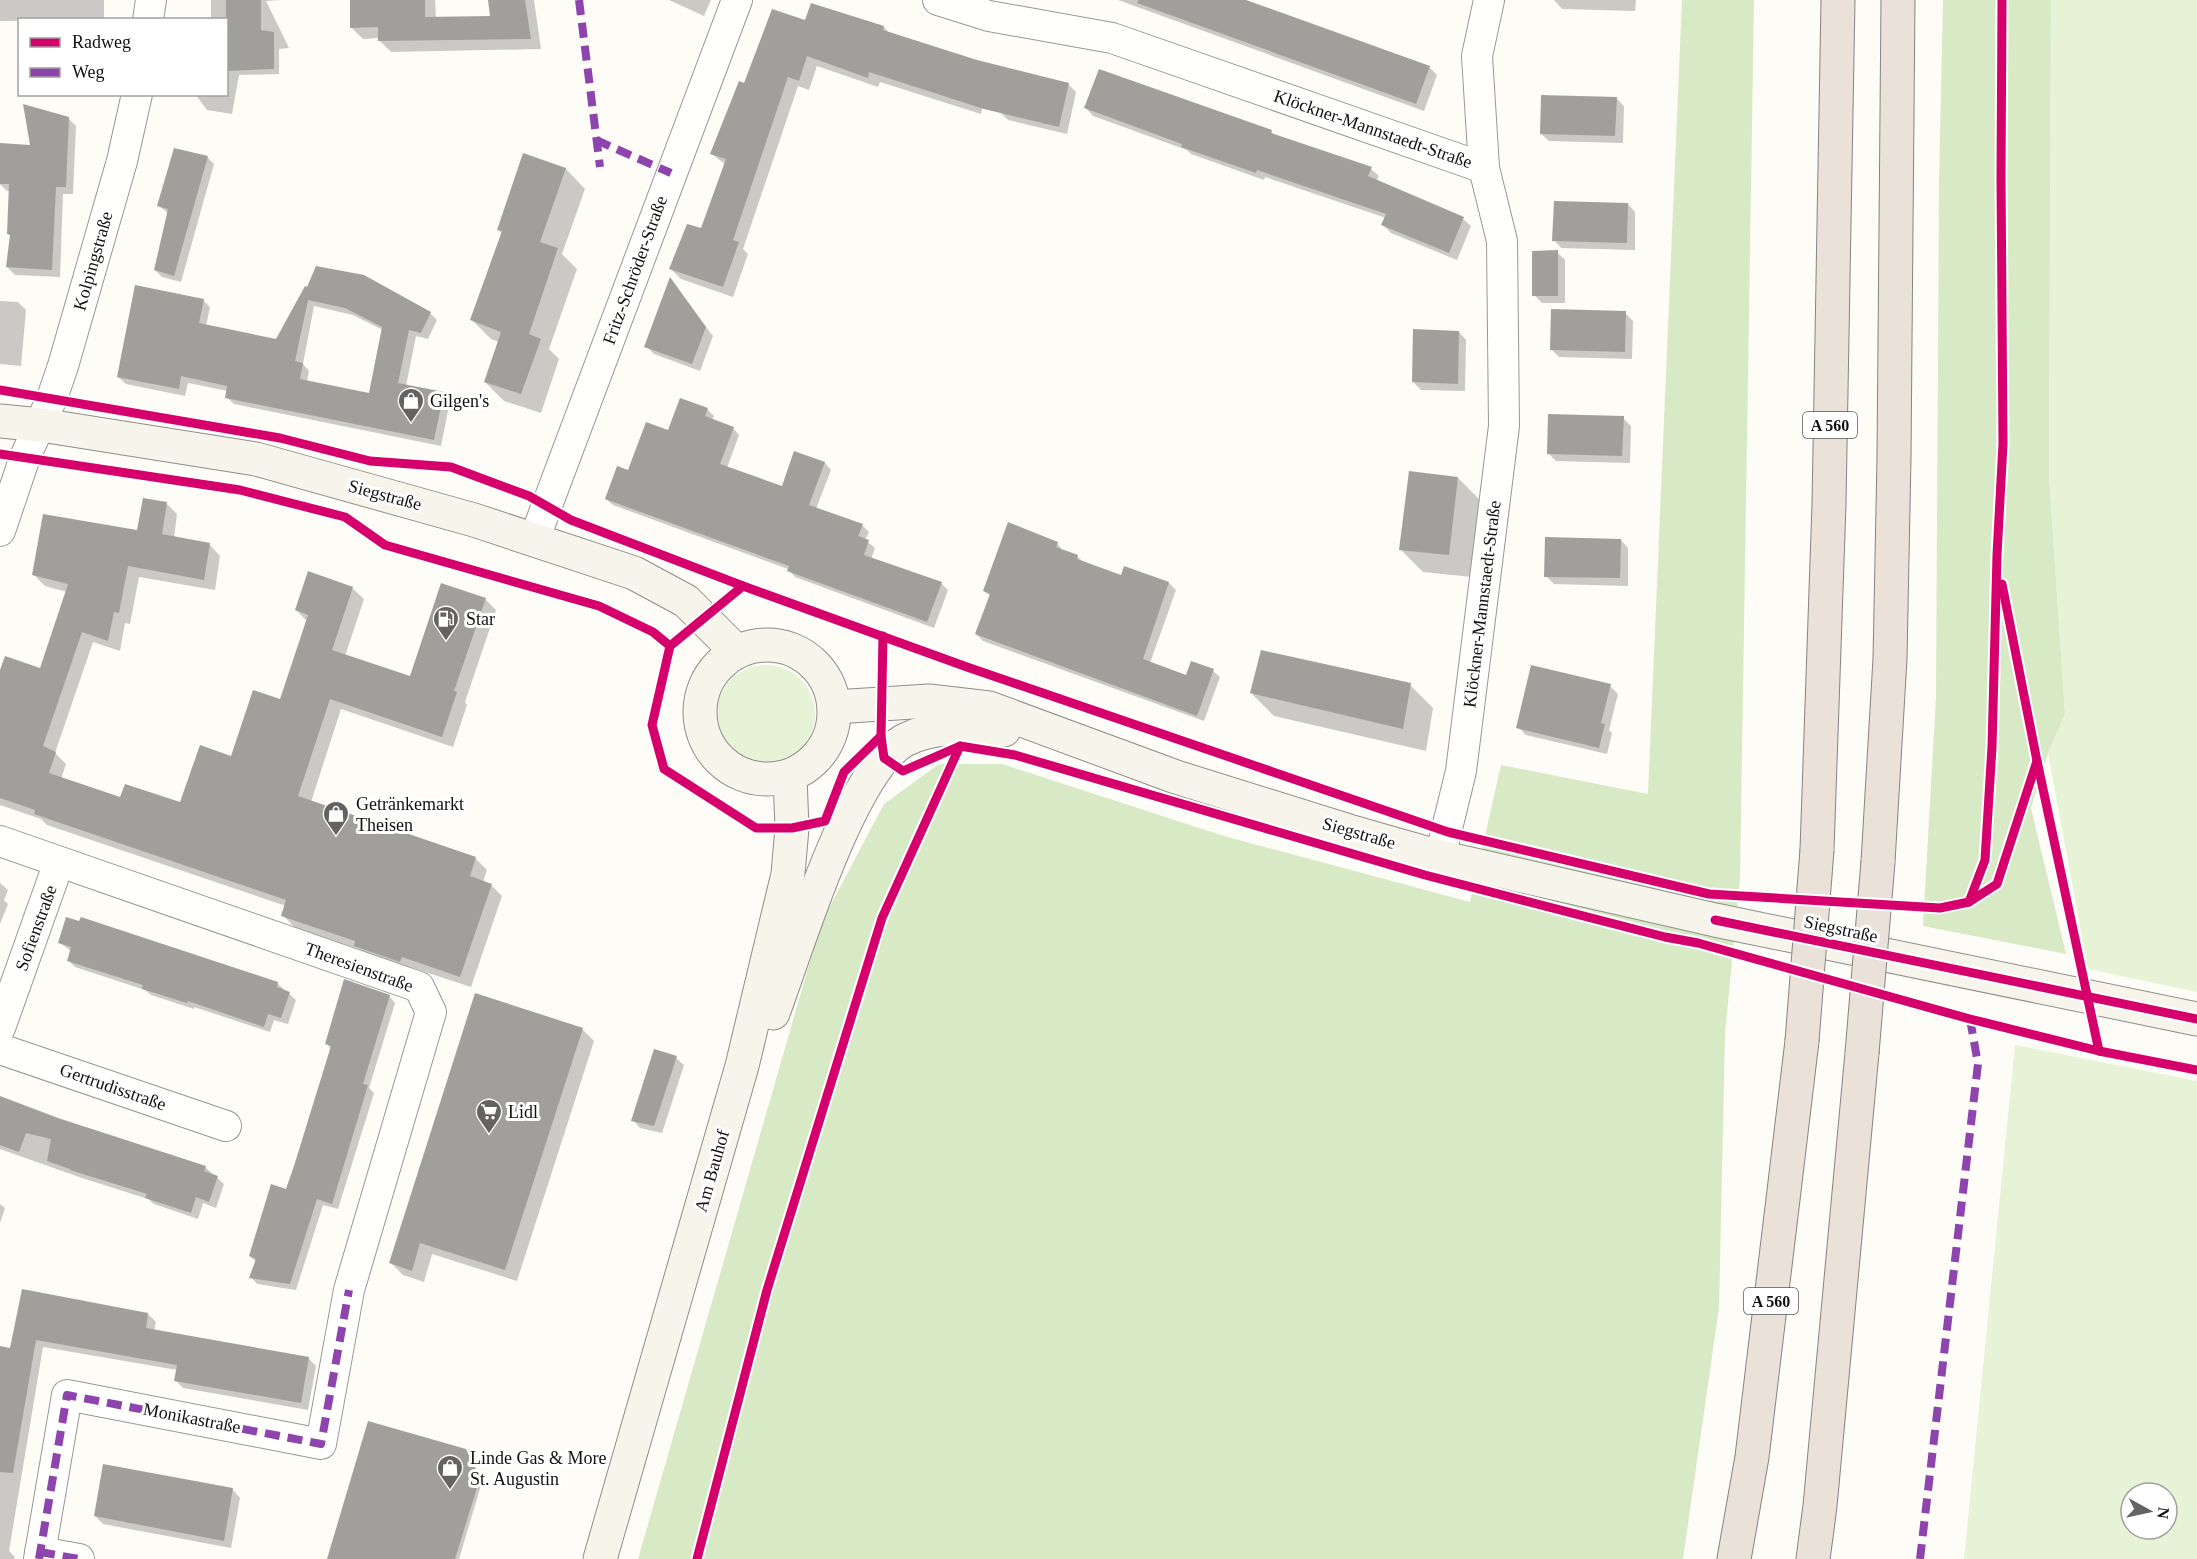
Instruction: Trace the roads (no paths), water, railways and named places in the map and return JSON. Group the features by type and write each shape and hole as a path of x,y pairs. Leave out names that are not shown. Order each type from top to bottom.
{"highway":[{"name":"A 560","path":"1734,1559 1752,1457 1802,1041 1817,850 1829,504 1838,0"},
{"path":"1813,1559 1820,1506 1862,1053 1878,862 1891,636 1898,0"},
{"path":"1789,1559 1812,1449 1841,1272"}],"main road":[{"name":"Siegstraße","path":"0,421 41,425 256,459 427,506 634,573 686,601 736,652"},
{"path":"757,645 779,645 800,653 817,667 829,686 834,707 832,729 824,749 809,765 790,776 770,780 748,778 729,769 714,755 704,737 699,718 700,698 708,679 720,663 736,652 757,645"},
{"name":"Siegstraße","path":"834,707 929,701 989,708 1048,732 1187,781 1440,857 1714,920 2197,1019"},
{"path":"742,1066 767,1029 832,851 860,793 884,758 904,741 933,730 961,728 1048,732"},
{"name":"Am Bauhof","path":"600,1559 742,1066 788,874 792,828 790,776"}],"street":[{"path":"148,18 151,0"},
{"name":"Fritz-Schröder-Straße","path":"534,540 737,0"},
{"name":"Klöckner-Mannstaedt-Straße","path":"938,0 989,16 1112,38 1484,168 1502,241 1504,426 1461,771 1440,857"},
{"path":"1484,168 1477,56 1489,0"},
{"name":"Kolpingstraße","path":"0,531 25,457 41,425 63,366 122,161 137,96"},
{"name":"Theresienstraße","path":"0,841 419,987 431,1012 349,1290"},
{"name":"Sofienstraße","path":"0,1028 59,862"},
{"name":"Gertrudisstraße","path":"0,1049 226,1126"},
{"name":"Monikastraße","path":"79,1559 39,1556 67,1395 321,1444 349,1290"}],"place":[{"name":"Gilgen's","path":"411,424"},
{"name":"Star","path":"446,642"},
{"name":"Getränkemarkt Theisen","path":"336,837"},
{"name":"Lidl","path":"489,1135"},
{"name":"Linde Gas & More St. Augustin","path":"450,1491"}]}
